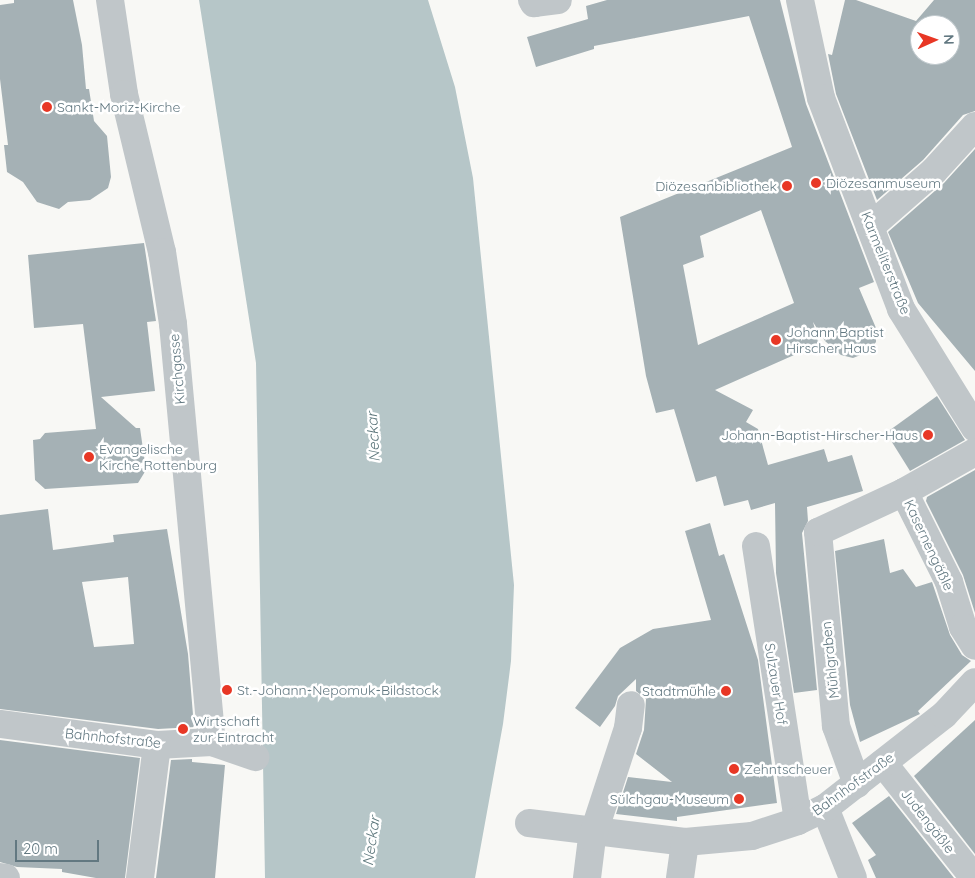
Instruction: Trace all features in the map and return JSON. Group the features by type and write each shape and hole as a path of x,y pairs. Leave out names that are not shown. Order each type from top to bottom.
{"street":[{"name":"Kirchgasse","path":"110,0 124,94 162,252 173,324 212,742"},
{"name":"Karmeliterstraße","path":"803,1 821,98 902,309 972,412"},
{"path":"870,227 934,172 975,126"},
{"name":"Kasernengäßle","path":"975,452 904,492 949,582 963,628 975,646"},
{"name":"Mühlgraben","path":"857,784 836,726 818,537 904,492"},
{"name":"Sulzauer Hof","path":"756,546 798,821"},
{"name":"Bahnhofstraße","path":"529,823 594,833 685,842 752,836 798,821 825,808 944,715 975,682"},
{"path":"588,878 594,833 628,728 631,704"},
{"name":"Bahnhofstraße","path":"0,724 158,745 212,742 247,754"},
{"path":"140,878 158,745"},
{"name":"Judengäßle","path":"883,763 974,878"},
{"path":"825,808 852,878"},
{"path":"680,878 685,842"},
{"path":"0,877 6,878"}],"water":[{"name":"Neckar","path":"199,0 428,0 455,87 473,178 514,585 511,661 503,724 475,878 265,878 256,363"}],"building":[{"name":"Sankt-Moriz-Kirche","path":"14,0 73,0 82,45 86,89 89,89 94,121 107,136 111,177 108,188 90,200 68,202 59,209 37,202 23,182 7,172 4,145 8,145 0,79 0,5 14,3"},
{"path":"607,0 780,0 806,104 874,282 859,288 876,328 876,342 868,352 853,358 841,355 825,341 813,322 819,344 715,390 753,410 746,422 758,429 768,465 824,449 828,462 852,455 863,491 807,507 808,521 802,533 817,690 794,693 776,573 775,503 751,510 748,500 724,506 716,476 696,482 674,409 656,413 646,376 620,217 792,147 749,16 594,46 594,49 536,67 527,37 588,19 586,6","holes":["761,210 794,303 698,345 683,265 704,257 700,236"]},
{"path":"845,0 856,0 910,19 910,65 960,65 960,15 921,15 934,0 975,0 975,111 963,115 923,160 877,200 836,94 828,54 832,55"},
{"path":"975,149 975,371 918,303 888,232 944,183"},
{"path":"144,243 156,321 147,322 155,391 101,397 136,428 140,428 146,470 138,483 45,489 35,480 33,440 40,439 45,433 96,429 83,324 34,328 28,255"},
{"name":"Johann-Baptist-Hirscher-Haus","path":"937,396 965,440 910,471 890,439 890,430"},
{"path":"975,470 975,613 963,575 926,501 927,497"},
{"path":"48,509 53,550 114,542 113,535 167,529 188,654 194,727 158,729 0,709 0,515","holes":["128,577 134,644 94,647 82,582"]},
{"path":"710,523 719,556 724,554 758,660 777,803 677,817 677,821 616,814 628,777 672,782 636,754 644,730 646,699 636,691 636,679 618,696 615,706 600,727 575,708 620,648 653,629 711,620 685,531"},
{"path":"884,539 890,573 903,569 916,587 932,582 950,635 962,655 971,661 918,711 920,714 860,742 850,705 835,551"},
{"path":"975,720 975,854 914,776"},
{"path":"0,740 140,758 125,878 96,878 62,872 62,869 17,867 0,862"},
{"path":"192,759 192,762 225,765 215,878 156,878 171,760"},
{"path":"889,796 954,878 876,878 868,860 876,855 852,823"}],"place":[{"name":"Sankt-Moriz-Kirche","path":"47,107"},
{"name":"Diözesanmuseum","path":"816,183"},
{"name":"Diözesanbibliothek","path":"787,186"},
{"name":"Johann Baptist Hirscher Haus","path":"776,340"},
{"name":"Johann-Baptist-Hirscher-Haus","path":"928,435"},
{"name":"Evangelische Kirche Rottenburg","path":"89,457"},
{"name":"St.-Johann-Nepomuk-Bildstock","path":"227,690"},
{"name":"Stadtmühle","path":"726,691"},
{"name":"Wirtschaft zur Eintracht","path":"183,729"},
{"name":"Zehntscheuer","path":"734,769"},
{"name":"Sülchgau-Museum","path":"739,799"}]}
